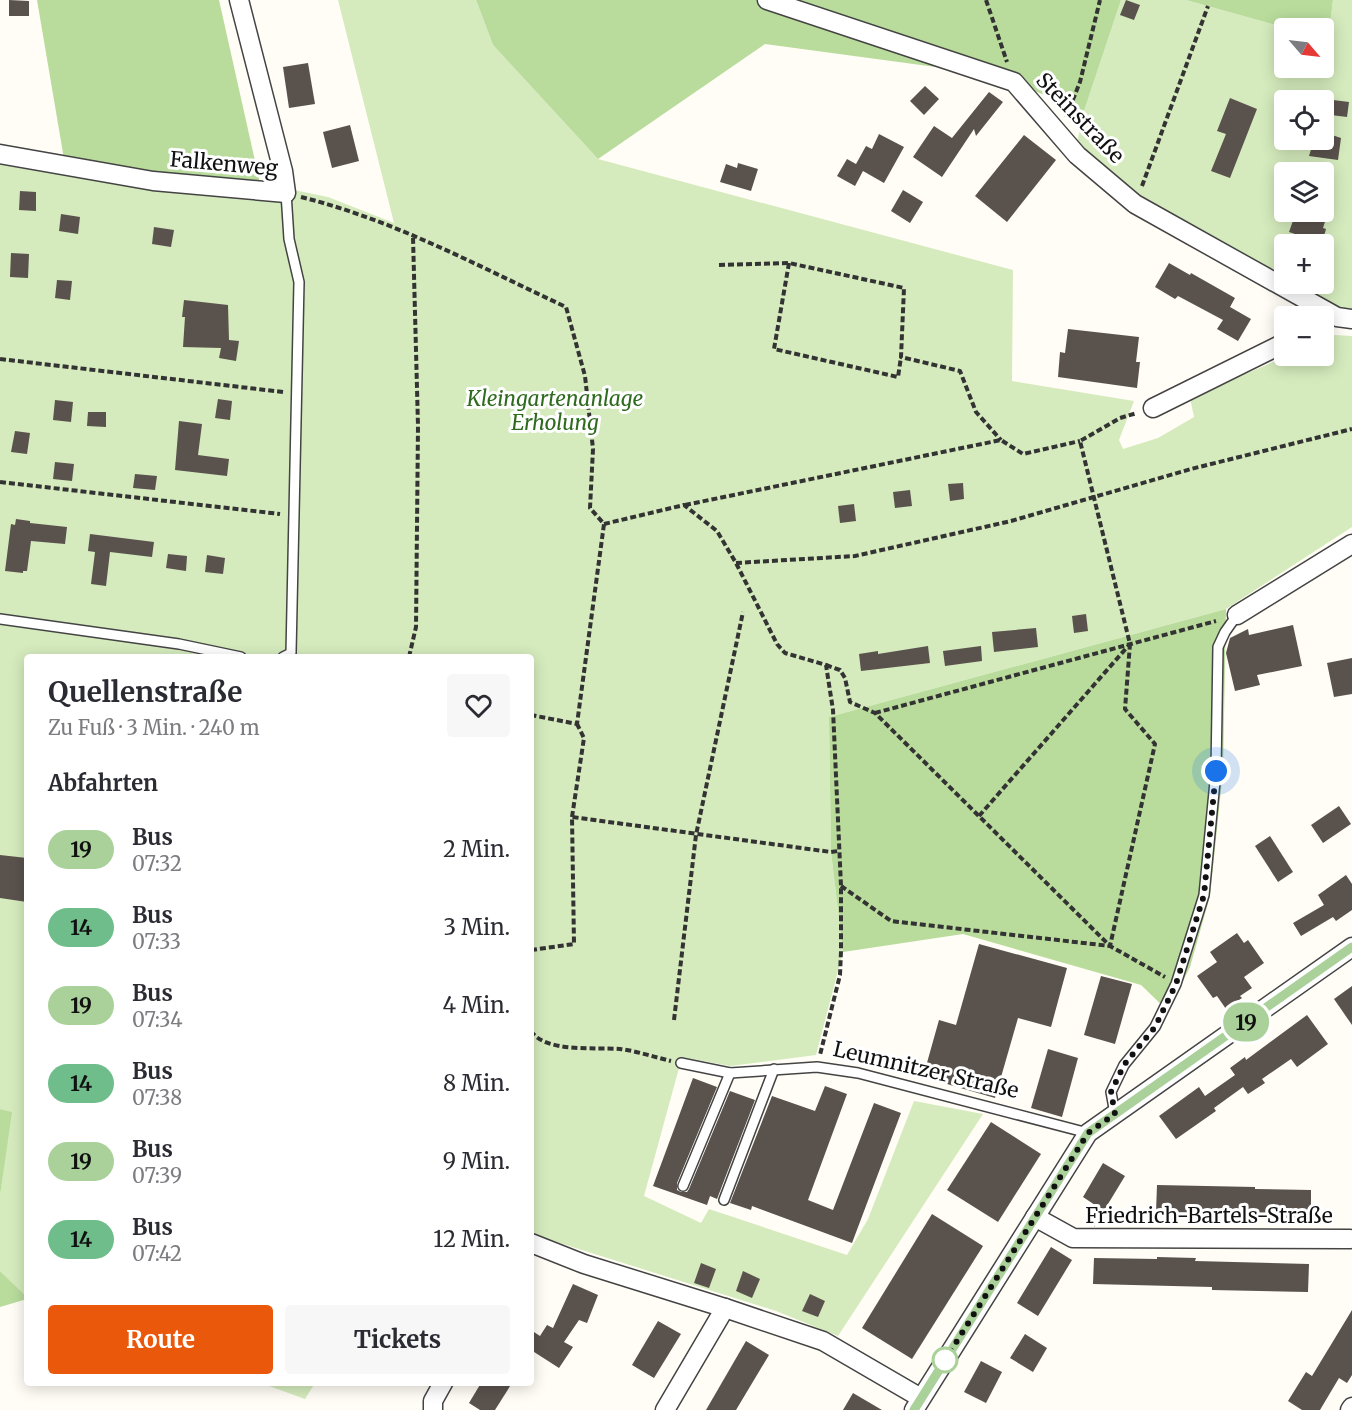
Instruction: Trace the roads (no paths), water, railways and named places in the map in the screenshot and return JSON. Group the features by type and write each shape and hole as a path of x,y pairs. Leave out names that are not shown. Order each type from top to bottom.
{"street":[{"name":"Falkenweg","path":"0,154 153,181 286,194 283,171 239,0"},
{"name":"Steinstraße","path":"767,0 1014,82 1077,155 1135,204 1337,320"},
{"path":"1153,408 1274,348"},
{"path":"1238,615 1352,543"},
{"path":"534,1245 584,1264 823,1341 917,1404 1088,1133 1352,947"},
{"name":"Friedrich-Bartels-Straße","path":"1035,1217 1073,1238 1351,1239"},
{"path":"665,1410 725,1308"},
{"path":"433,1410 433,1401 441,1386"}],"lane":[{"path":"286,194 290,239 298,282 291,653 289,654"},
{"path":"1115,1114 1111,1092 1124,1065 1155,1027 1176,984 1204,895 1216,771 1218,647 1225,632 1238,615"},
{"path":"0,620 179,644 227,654"},
{"name":"Leumnitzer Straße","path":"681,1063 730,1073 817,1067 858,1072 1088,1133"},
{"path":"724,1200 774,1070"},
{"path":"683,1186 730,1073"}],"park label":[{"name":"Kleingartenanlage Erholung","path":"555,411"}]}
